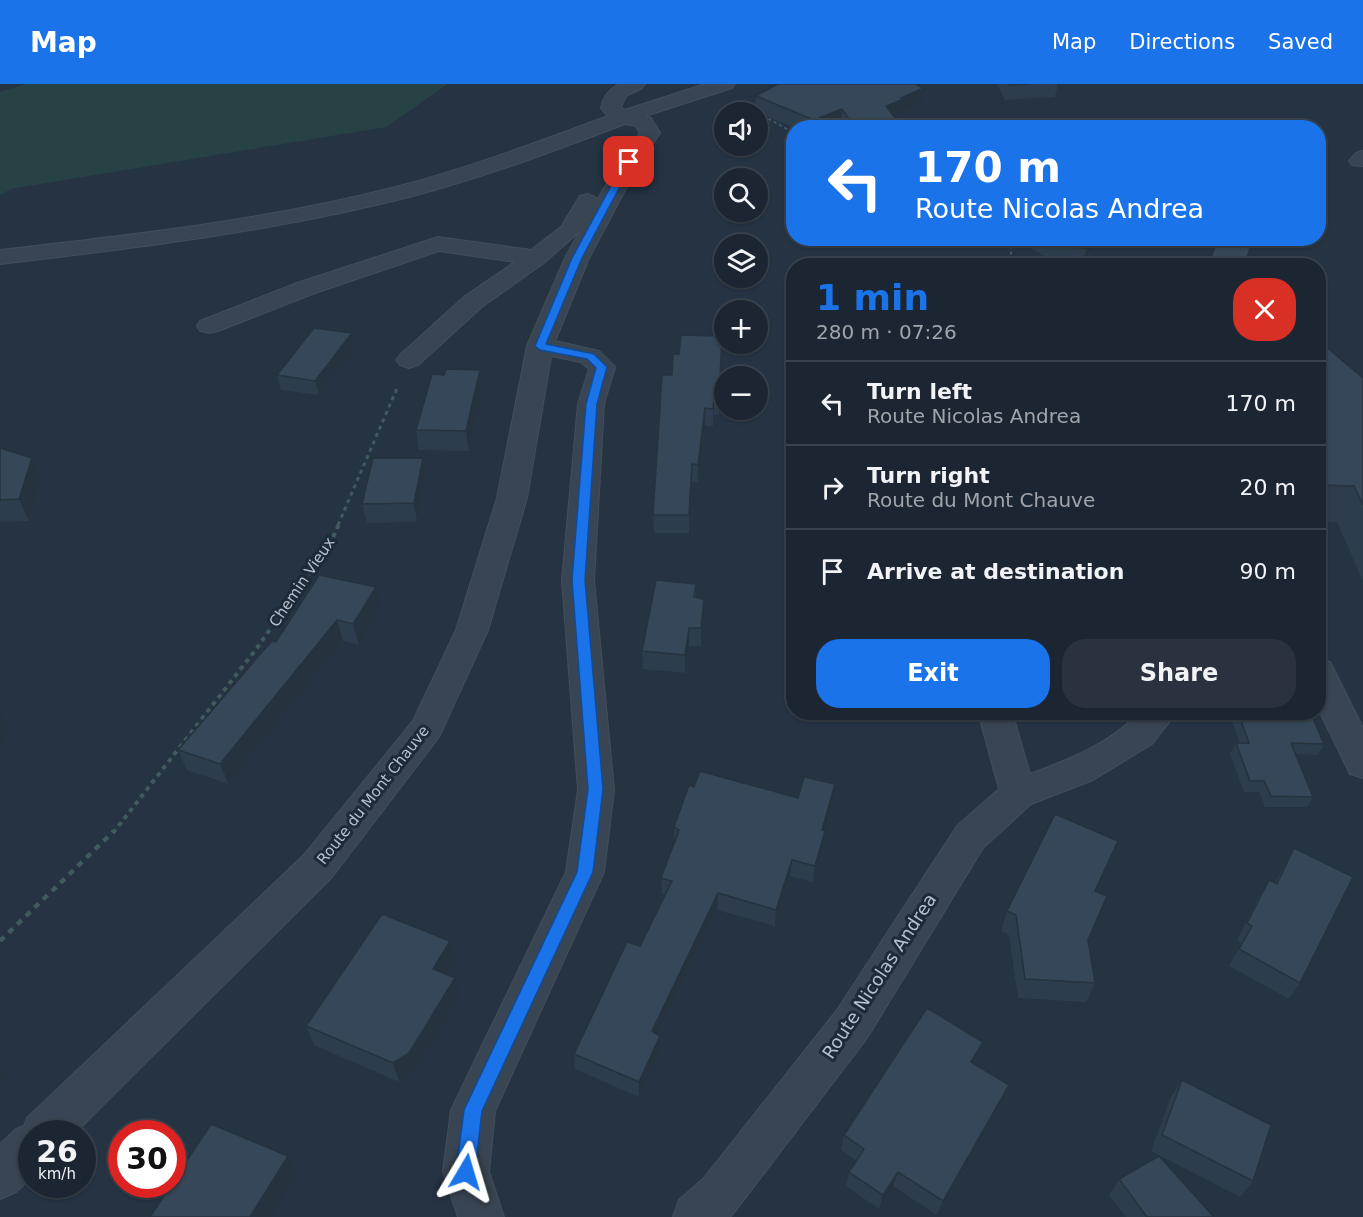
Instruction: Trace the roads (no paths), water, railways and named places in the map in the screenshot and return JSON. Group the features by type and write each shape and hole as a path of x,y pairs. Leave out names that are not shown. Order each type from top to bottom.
{"street":[{"name":"Route du Mont Chauve","path":"57,1120 318,866 427,728 472,630 512,498 540,346 620,148 621,117 611,108 612,102 625,87 635,84"},
{"path":"0,257 168,236 351,204 460,176 621,117 724,84"},
{"path":"545,146 587,138 620,148 646,141 650,133 696,93"},
{"path":"621,117 644,122 650,133"},
{"path":"409,360 474,301 536,258 569,231 603,178 612,170 620,148"},
{"path":"209,326 306,288 438,244 536,258"},
{"path":"481,1217 466,1172 473,1110 585,872 596,789 578,580 591,404 602,367 590,356 540,346"},
{"path":"1326,688 1363,764"},
{"path":"997,720 1018,794"},
{"name":"Route Nicolas Andrea","path":"696,1217 720,1194 852,1024 970,837 1018,794 1080,770 1140,735 1153,720"},
{"path":"0,1176 18,1159"}]}
